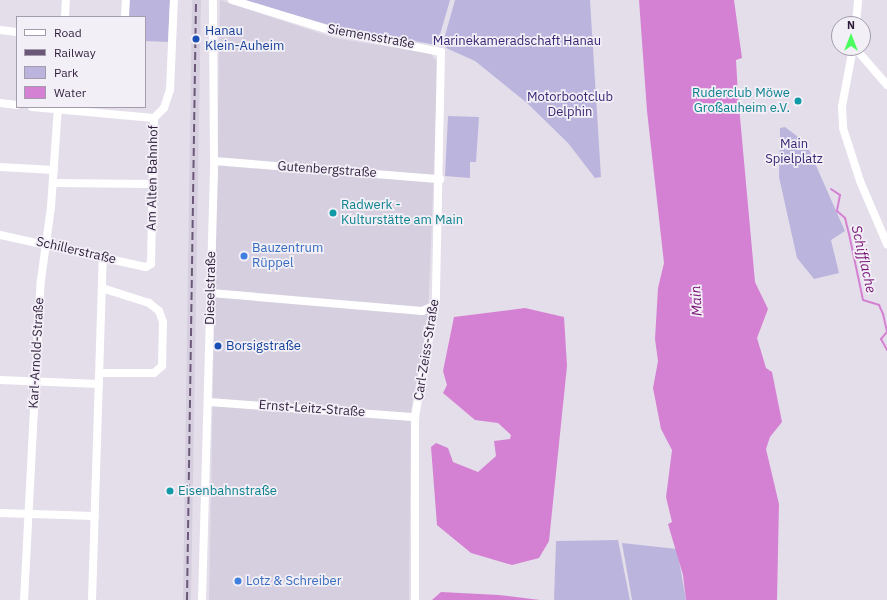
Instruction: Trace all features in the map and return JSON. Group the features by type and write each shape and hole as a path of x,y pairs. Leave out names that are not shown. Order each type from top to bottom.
{"street":[{"path":"65,16 66,0"},
{"path":"124,16 126,0"},
{"name":"Am Alten Bahnhof","path":"151,264 154,118 164,108 170,90 174,0"},
{"name":"Dieselstraße","path":"202,600 209,402 214,161 213,0"},
{"name":"Siemensstraße","path":"232,0 333,31 442,52"},
{"path":"857,16 858,0"},
{"path":"0,30 16,32"},
{"name":"Carl-Zeiss-Straße","path":"415,600 416,417 434,306 440,179 442,52"},
{"path":"852,56 842,106 843,128 860,181 887,244"},
{"path":"861,56 887,85"},
{"path":"0,103 16,105"},
{"path":"58,108 154,118"},
{"name":"Karl-Arnold-Straße","path":"24,600 35,382 46,244 53,183 58,108"},
{"name":"Gutenbergstraße","path":"214,161 440,179"},
{"path":"0,167 54,170"},
{"path":"53,183 153,184"},
{"name":"Schillerstraße","path":"0,235 146,267 151,264"},
{"path":"92,600 104,257"},
{"path":"100,373 154,373 162,366 163,322 159,311 149,303 102,288"},
{"path":"211,293 422,311 434,306"},
{"path":"0,380 99,384"},
{"name":"Ernst-Leitz-Straße","path":"209,402 416,417"},
{"path":"0,512 95,516"}],"shaded area":[{"path":"192,0 201,0 191,600 183,600"},
{"path":"220,0 334,38 430,53 438,63 428,319 411,410 409,600 209,600"}],"green space":[{"path":"129,0 170,0 168,42 146,41 146,16 128,16"},
{"path":"243,0 450,0 437,45 343,29"},
{"name":"Marinekameradschaft Hanau","path":"455,0 590,0 601,177 595,178 568,143 527,103 475,61 446,48 444,39"},
{"path":"448,116 479,117 476,162 470,162 470,178 445,176"},
{"name":"Main Spielplatz","path":"785,127 806,143 845,231 831,240 839,273 814,279 797,258 779,177 780,128"},
{"path":"618,540 630,600 554,600 556,541"},
{"path":"622,543 677,549 686,600 632,600"}],"water":[{"name":"Main","path":"639,0 734,0 742,58 736,60 738,95 755,282 768,309 757,338 766,368 772,372 782,422 770,437 766,449 779,504 777,600 686,600 683,575 668,524 672,522 666,497 672,450 661,429 653,388 658,361 655,339 658,288 664,263 647,111"},
{"path":"525,308 564,317 567,366 549,541 539,558 512,565 471,553 437,525 431,447 436,443 448,448 453,462 478,472 496,456 494,441 510,439 511,435 498,423 475,420 443,393 447,385 443,371 454,317"},
{"path":"441,592 499,595 540,600 432,600"}],"waterway":[{"name":"Schifflache","path":"831,189 840,195 837,211 845,218 863,300 879,305 883,314 887,332 881,339 887,350"}],"railway":[{"path":"187,600 196,0"}],"place":[{"name":"Hanau Klein-Auheim","path":"196,39"},
{"name":"Ruderclub Möwe Großauheim e.V.","path":"798,101"},
{"name":"Radwerk - Kulturstätte am Main","path":"333,213"},
{"name":"Bauzentrum Rüppel","path":"244,256"},
{"name":"Borsigstraße","path":"218,346"},
{"name":"Eisenbahnstraße","path":"170,491"},
{"name":"Lotz & Schreiber","path":"238,581"}],"park label":[{"name":"Motorbootclub Delphin","path":"570,106"}]}
